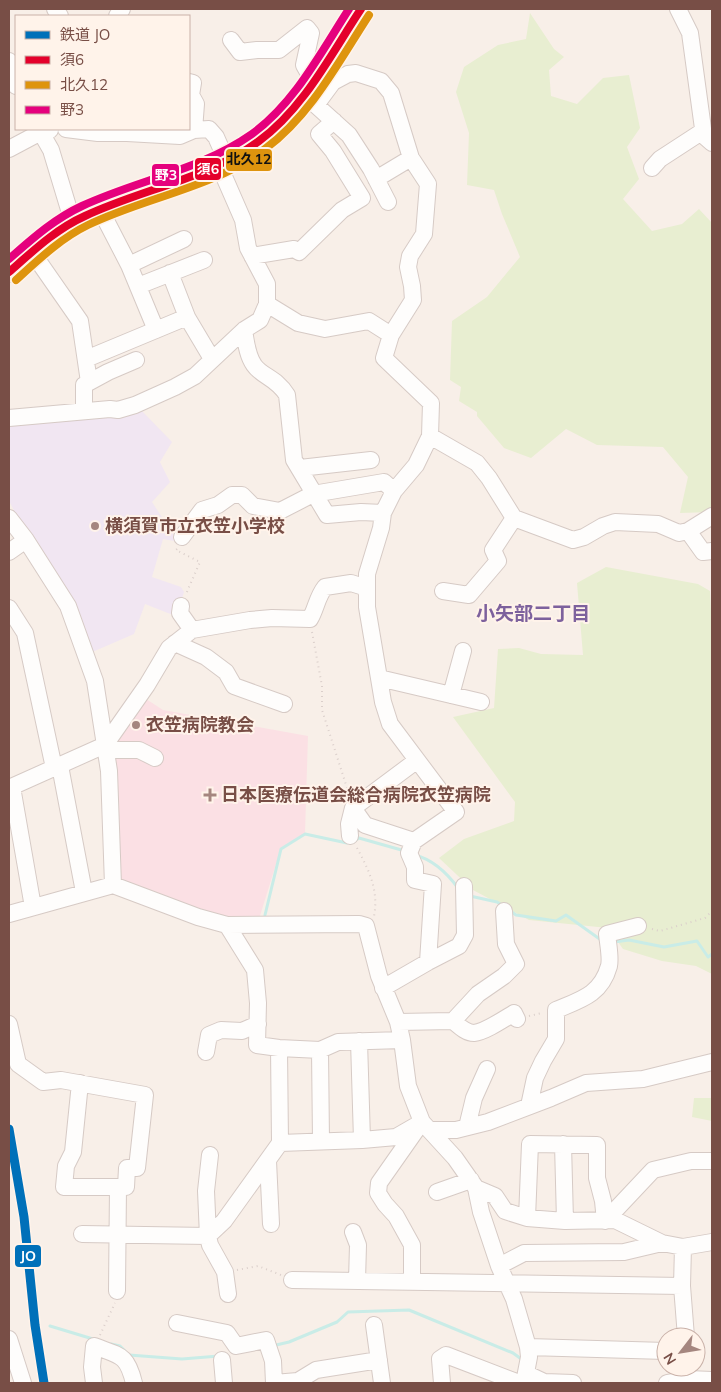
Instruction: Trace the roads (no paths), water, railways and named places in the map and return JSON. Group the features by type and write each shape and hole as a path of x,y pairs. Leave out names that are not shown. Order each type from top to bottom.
{"main road":[{"path":"9,272 56,232 75,220 223,164 261,140 311,93 361,9"}],"street":[{"path":"652,168 660,159 708,137 690,33 678,9"},
{"path":"231,40 240,52 279,50 307,28 311,33 304,65 311,93 334,121 349,135 388,202"},
{"path":"9,61 15,82"},
{"path":"311,93 348,74 356,73 381,81 391,93 411,158 428,184 424,234 410,256 408,267 413,300 391,335 384,358 430,403 430,436 416,465 394,491 383,513 381,528 367,574 367,607 383,702 390,724 456,812 414,841 409,853 415,867 415,880 433,884 428,962"},
{"path":"190,82 193,83 191,95 196,104 194,130"},
{"path":"252,256 294,249 299,252 342,210 362,198 319,134 334,121"},
{"path":"9,418 110,409 118,410 135,405 195,376 244,330 260,320 267,304 267,284 245,239 243,220 223,164 216,137 209,129 194,130 180,136 126,131 98,133 74,130"},
{"path":"9,149 46,130 70,213 75,220"},
{"path":"376,179 411,158"},
{"path":"100,209 129,265 156,330"},
{"path":"129,265 184,240"},
{"path":"32,252 80,321 89,382"},
{"path":"138,286 204,260"},
{"path":"170,273 187,317 212,359"},
{"path":"267,304 298,323 325,329 369,321 391,335"},
{"path":"86,359 187,317"},
{"path":"244,330 246,346 255,367 275,380 287,395 294,460 313,494 327,514 383,513"},
{"path":"84,411 84,385 136,360"},
{"path":"430,436 477,463 489,478 514,518 573,540 584,537 603,526 615,522 658,524 679,533 688,531 712,516"},
{"path":"300,468 371,460"},
{"path":"182,537 202,510 218,505 232,495 242,495 253,506 280,511 313,494 384,482 394,491"},
{"path":"9,518 26,540 68,606 95,681 109,771 113,885"},
{"path":"443,591 469,596 498,561 493,550 514,518"},
{"path":"688,531 703,552 712,551"},
{"path":"9,552 26,540"},
{"path":"33,907 10,787 105,745 147,685 169,648 192,630 272,618 310,620 316,610 319,595 325,587 351,583 367,588"},
{"path":"181,606 180,613 192,630"},
{"path":"9,608 25,633 84,892"},
{"path":"175,643 206,657 226,672 234,686 284,704"},
{"path":"451,695 463,651"},
{"path":"379,678 481,702"},
{"path":"105,745 113,750 139,750 155,758"},
{"path":"350,836 353,808 416,760"},
{"path":"353,808 365,825 414,841"},
{"path":"9,914 113,885 198,917 228,925 359,924 366,926 383,988 398,1022 408,1086 426,1126 455,1158 473,1184 499,1266 514,1299 530,1357 523,1380"},
{"path":"383,988 459,946 464,934 464,886"},
{"path":"453,1021 478,994 504,976 516,964 506,944 504,911"},
{"path":"228,925 255,970 258,1003 258,1045 320,1050 338,1042 402,1040"},
{"path":"530,1106 535,1078 556,1038 556,1010 587,998 599,986 610,965 607,934 638,926"},
{"path":"398,1022 453,1021 464,1030 473,1033 514,1013 517,1019"},
{"path":"9,1024 18,1064 43,1082 61,1080 80,1083 145,1095 137,1168 127,1168 126,1187 64,1187 66,1166 72,1152 80,1083"},
{"path":"206,1052 209,1035 222,1030 242,1031 258,1024"},
{"path":"359,1041 362,1140"},
{"path":"82,1234 208,1236 224,1221 280,1143 279,1048"},
{"path":"320,1050 321,1142"},
{"path":"280,1143 396,1137 426,1126 456,1130 488,1122 586,1083 643,1079 712,1062"},
{"path":"467,1127 474,1098 487,1069"},
{"path":"412,1282 412,1245 396,1216 378,1193 379,1183 426,1126"},
{"path":"527,1218 530,1144 597,1144 598,1178 605,1221"},
{"path":"563,1144 564,1221"},
{"path":"210,1155 206,1191 208,1236 210,1245 225,1272 228,1294"},
{"path":"268,1161 271,1224"},
{"path":"605,1221 653,1170 691,1161 712,1161"},
{"path":"437,1192 473,1184 495,1196 505,1211 527,1218 564,1221 615,1220 662,1243 683,1247 712,1242"},
{"path":"117,1291 118,1187"},
{"path":"353,1232 358,1245 357,1280"},
{"path":"499,1266 524,1253 624,1252 662,1243"},
{"path":"683,1247 682,1286 685,1327"},
{"path":"292,1280 682,1286"},
{"path":"177,1323 227,1333 236,1346 266,1340 273,1361 274,1383 298,1381 316,1370 379,1360"},
{"path":"374,1326 382,1383"},
{"path":"9,1339 23,1383"},
{"path":"94,1383 92,1367 94,1346 124,1358 134,1383"},
{"path":"528,1347 656,1350"},
{"path":"442,1383 440,1359 446,1355 523,1380 573,1383"},
{"path":"222,1360 224,1383"},
{"path":"667,1383 680,1377"}],"waterway":[{"path":"265,915 281,849 305,834 347,843"},
{"path":"356,840 359,838 405,851"},
{"path":"415,855 428,860 440,868 458,888"},
{"path":"470,896 497,902 502,905"},
{"path":"509,910 516,915 556,921 566,915 601,940"},
{"path":"614,942 629,940 664,947 697,941 708,957 712,954"},
{"path":"272,1346 289,1342 337,1322 348,1312 409,1310 513,1353 524,1361"},
{"path":"50,1326 93,1339"},
{"path":"111,1344 120,1346 125,1351"},
{"path":"129,1355 182,1359 219,1356"}],"rail line":[{"name":"JO","path":"9,1129 24,1217 35,1325 44,1383"}],"place":[{"name":"横須賀市立衣笠小学校","path":"95,526"},
{"name":"衣笠病院教会","path":"136,725"},
{"name":"日本医療伝道会総合病院衣笠病院","path":"210,795"}],"district":[{"name":"小矢部二丁目","path":"533,613"}]}
